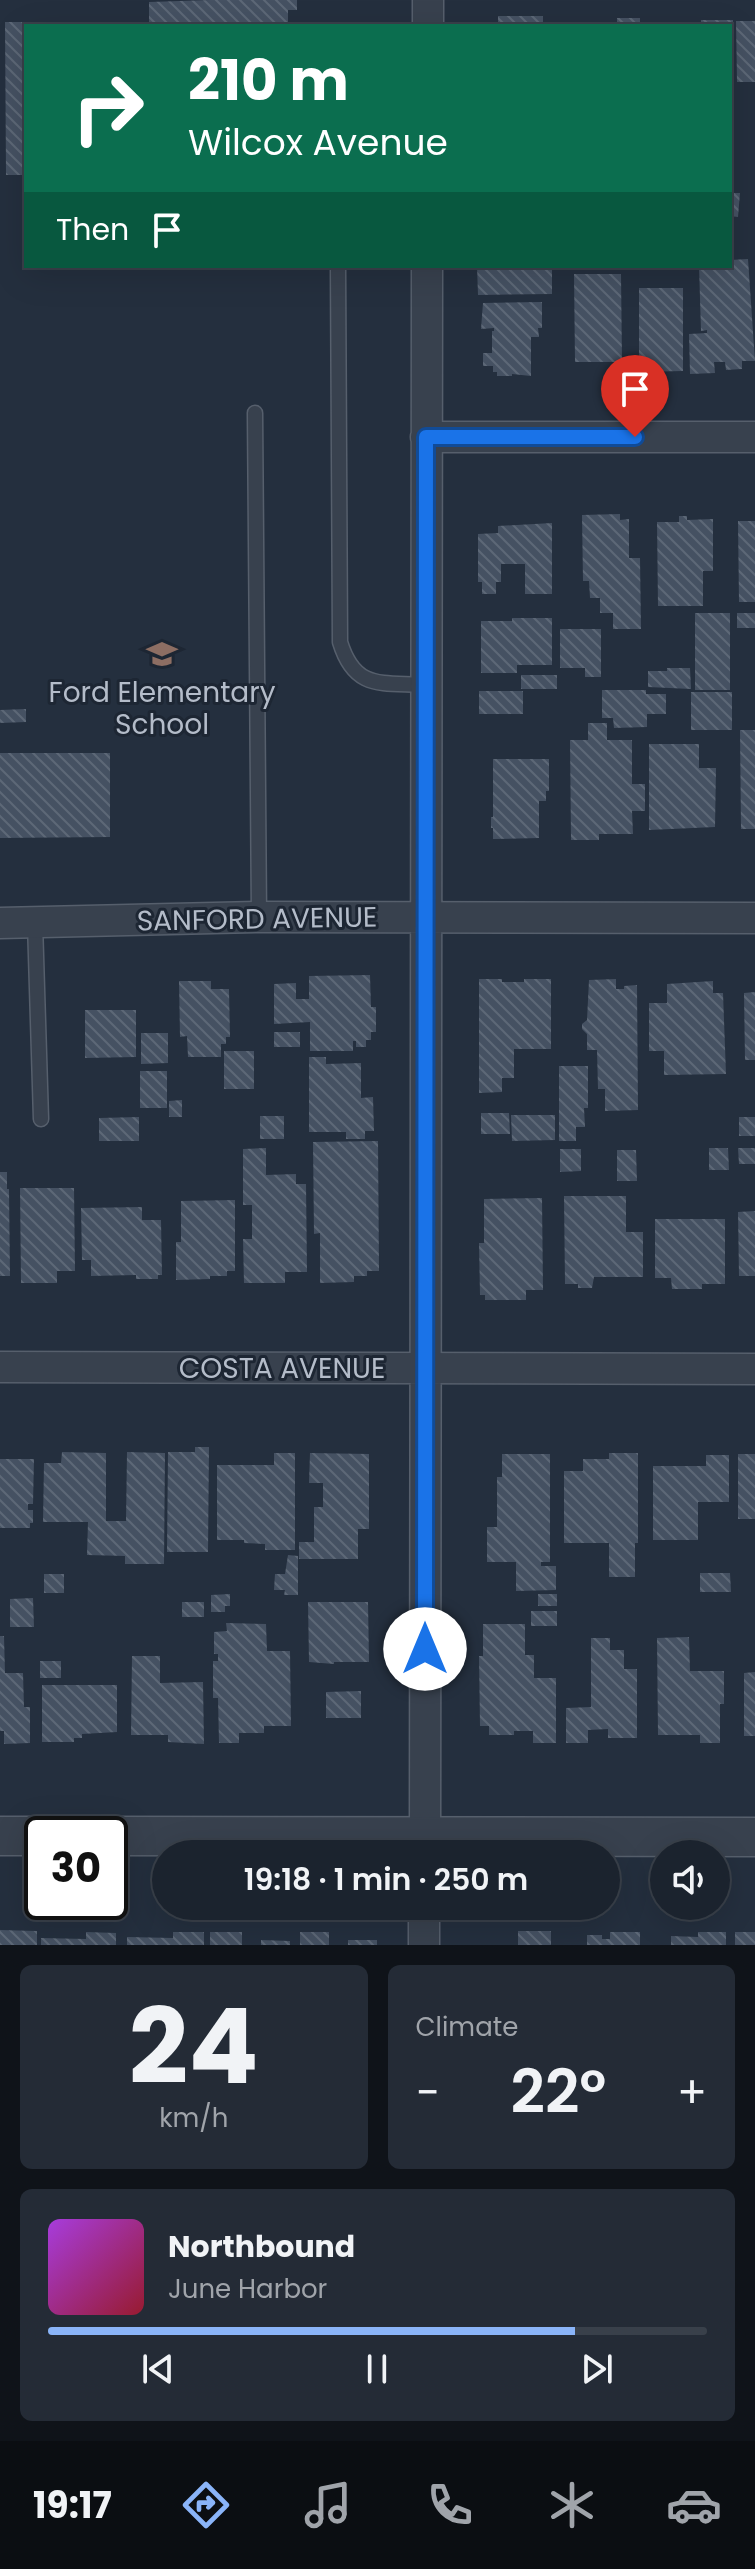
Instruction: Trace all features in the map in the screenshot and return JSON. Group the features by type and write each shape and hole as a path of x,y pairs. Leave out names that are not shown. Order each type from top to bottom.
{"street":[{"path":"428,0 428,24"},
{"path":"425,1840 427,268"},
{"path":"426,437 755,437"},
{"name":"SANFORD AVENUE","path":"0,923 259,917 755,918"},
{"name":"COSTA AVENUE","path":"0,1367 755,1369"},
{"path":"0,1836 24,1836"},
{"path":"128,1837 250,1840"},
{"path":"620,1840 755,1837"},
{"path":"424,1920 424,1945"}],"lane":[{"path":"338,268 340,642 346,663 365,680 426,685"},
{"path":"255,413 259,917"},
{"path":"35,923 41,1119"}],"building":[{"path":"297,0 297,10 288,10 288,24 149,24 149,2"},
{"path":"498,16 543,16 543,24 498,24"},
{"path":"617,18 640,18 640,24 617,24"},
{"path":"701,20 733,20 733,45 732,24 701,24"},
{"path":"736,21 755,21 755,82 737,82"},
{"path":"5,22 117,22 24,24 24,175 6,175"},
{"path":"732,193 740,193 738,217 732,216"},
{"path":"748,259 755,361 742,361 742,369 726,370 725,362 714,362 715,373 690,374 689,334 707,333 707,330 701,331 699,268 732,268 732,260"},
{"path":"477,268 552,268 552,294 478,295"},
{"path":"574,274 621,274 622,362 575,362"},
{"path":"639,288 683,288 683,371 639,372"},
{"path":"542,302 542,328 538,328 539,337 531,337 531,376 497,376 493,366 483,366 483,353 492,353 494,328 481,329 483,303"},
{"path":"620,514 620,520 629,519 629,558 640,558 641,629 613,629 613,613 600,613 600,598 590,598 589,581 583,581 582,515"},
{"path":"679,516 687,516 687,520 713,519 713,571 703,571 703,606 658,606 657,522 679,522"},
{"path":"738,521 755,521 755,602 739,602"},
{"path":"552,523 552,594 525,594 525,564 501,564 501,582 496,582 496,594 482,594 482,582 478,582 478,534 498,533 498,526"},
{"path":"695,613 730,613 730,690 695,690"},
{"path":"737,613 755,613 755,628 737,628"},
{"path":"512,618 552,618 552,665 517,665 517,673 481,673 481,621 512,621"},
{"path":"560,629 601,629 601,677 585,677 585,668 560,668"},
{"path":"667,668 690,668 691,689 648,687 648,671 667,671"},
{"path":"521,675 557,675 557,689 521,689"},
{"path":"602,690 646,690 646,694 666,694 666,714 647,714 647,727 614,728 613,718 602,718"},
{"path":"479,691 523,691 523,714 479,714"},
{"path":"691,692 732,692 732,730 691,730"},
{"path":"26,709 26,722 0,723 0,710"},
{"path":"588,723 607,723 607,740 632,740 632,784 645,784 645,811 632,811 633,834 599,834 599,840 571,840 570,740 588,740"},
{"path":"740,730 755,730 755,829 741,829"},
{"path":"649,744 699,744 699,768 716,768 715,827 649,830"},
{"path":"0,753 110,753 110,837 0,838"},
{"path":"493,759 549,759 549,791 546,791 546,801 539,801 539,838 493,839"},
{"path":"370,975 371,1007 376,1007 376,1032 371,1032 371,1040 366,1040 366,1047 356,1047 356,1041 353,1041 353,1051 310,1051 310,1022 274,1024 274,984 296,983 296,999 309,999 309,976"},
{"path":"479,979 524,982 524,979 551,979 551,1049 514,1049 514,1078 502,1078 502,1092 479,1093"},
{"path":"616,979 616,989 637,985 638,1110 605,1111 605,1089 598,1089 597,1050 587,1050 587,1034 582,1029 582,1024 587,1020 589,980"},
{"path":"179,981 211,981 211,989 229,989 230,1037 226,1037 226,1044 221,1044 221,1057 188,1057 187,1036 180,1037"},
{"path":"713,981 713,993 723,993 726,1074 664,1075 664,1051 649,1051 649,1003 667,1003 667,984"},
{"path":"755,992 755,1060 745,1060 744,993"},
{"path":"85,1010 136,1010 136,1057 85,1058"},
{"path":"274,1032 300,1032 300,1047 274,1047"},
{"path":"141,1033 168,1033 168,1063 141,1064"},
{"path":"224,1051 254,1051 254,1089 224,1089"},
{"path":"309,1057 326,1057 326,1064 361,1063 361,1098 373,1097 374,1131 365,1131 365,1139 346,1139 346,1132 309,1132"},
{"path":"559,1066 588,1066 585,1127 576,1127 576,1141 559,1141"},
{"path":"140,1071 167,1071 167,1108 140,1108"},
{"path":"182,1100 182,1117 169,1117 169,1101"},
{"path":"481,1113 509,1113 510,1134 481,1134"},
{"path":"511,1115 555,1115 555,1140 512,1141"},
{"path":"260,1116 284,1116 284,1139 260,1139"},
{"path":"139,1117 139,1141 99,1141 99,1118"},
{"path":"739,1117 755,1117 755,1136 739,1136"},
{"path":"378,1141 379,1271 367,1271 367,1276 354,1276 354,1282 320,1283 320,1233 314,1234 313,1142"},
{"path":"266,1148 266,1175 296,1174 296,1184 306,1184 307,1272 285,1272 285,1283 244,1283 243,1239 252,1239 252,1205 243,1205 243,1149"},
{"path":"709,1148 728,1148 729,1170 709,1170"},
{"path":"738,1148 755,1148 755,1164 739,1164"},
{"path":"560,1149 581,1149 581,1171 560,1172"},
{"path":"617,1150 636,1150 637,1181 617,1181"},
{"path":"0,1172 7,1172 9,1189 10,1276 0,1276"},
{"path":"20,1188 74,1188 75,1271 57,1271 57,1283 21,1283"},
{"path":"564,1196 626,1196 626,1232 643,1232 643,1277 594,1277 592,1288 565,1284"},
{"path":"542,1198 543,1290 526,1290 526,1300 485,1300 485,1295 480,1295 479,1243 484,1243 484,1199"},
{"path":"235,1200 235,1271 227,1271 227,1276 210,1276 210,1279 176,1280 176,1242 181,1242 181,1201"},
{"path":"142,1207 142,1220 161,1220 162,1275 158,1275 158,1279 136,1279 136,1275 91,1276 91,1260 82,1260 81,1208"},
{"path":"755,1211 755,1276 739,1276 738,1212"},
{"path":"655,1219 725,1219 725,1284 702,1284 702,1289 672,1289 671,1278 655,1278"},
{"path":"195,1447 209,1447 208,1552 167,1552 168,1452 195,1452"},
{"path":"62,1452 106,1453 106,1521 126,1521 127,1452 165,1453 164,1564 125,1564 125,1556 87,1555 88,1522 43,1522 44,1463 61,1463"},
{"path":"274,1453 295,1453 295,1550 265,1550 265,1544 217,1540 217,1465 274,1465"},
{"path":"310,1453 369,1454 369,1529 358,1529 358,1559 299,1559 299,1542 314,1542 314,1507 323,1507 323,1483 309,1483"},
{"path":"609,1453 638,1453 635,1577 609,1577 609,1543 564,1543 564,1471 583,1471 583,1459 609,1459"},
{"path":"502,1454 550,1454 550,1562 541,1562 541,1566 556,1566 556,1590 516,1591 516,1562 487,1562 487,1527 497,1527 497,1477 502,1477"},
{"path":"738,1454 755,1454 755,1519 738,1519"},
{"path":"706,1455 729,1455 729,1502 698,1502 698,1540 653,1540 653,1466 706,1466"},
{"path":"0,1459 34,1459 33,1504 28,1504 28,1510 33,1510 30,1528 0,1528"},
{"path":"288,1555 298,1556 298,1595 284,1595 285,1590 274,1590 275,1574 285,1574"},
{"path":"700,1573 730,1573 731,1592 700,1592"},
{"path":"44,1574 64,1574 64,1593 44,1593"},
{"path":"230,1594 230,1606 225,1606 225,1612 211,1612 211,1595"},
{"path":"538,1594 557,1594 557,1606 538,1606"},
{"path":"33,1598 34,1627 10,1627 10,1599"},
{"path":"182,1602 204,1602 204,1617 182,1617"},
{"path":"308,1602 368,1602 369,1662 309,1662"},
{"path":"531,1611 557,1611 557,1626 531,1626"},
{"path":"226,1623 266,1624 267,1651 290,1651 291,1726 264,1726 264,1733 239,1733 239,1743 219,1743 218,1698 213,1698 213,1661 218,1661 218,1654 214,1654 214,1632 227,1631"},
{"path":"483,1624 525,1624 525,1655 534,1655 534,1678 556,1678 556,1743 533,1743 533,1731 489,1735 489,1726 480,1726 479,1656 483,1656"},
{"path":"0,1636 4,1636 5,1673 23,1673 24,1707 30,1707 30,1743 4,1744 4,1731 0,1731"},
{"path":"689,1637 690,1671 724,1671 720,1743 700,1743 700,1735 658,1735 657,1638"},
{"path":"591,1638 610,1638 610,1650 624,1650 624,1669 637,1669 637,1738 608,1738 608,1729 588,1730 588,1743 566,1743 566,1708 591,1707"},
{"path":"132,1656 160,1656 160,1683 203,1682 204,1744 168,1742 168,1735 131,1735"},
{"path":"40,1661 61,1661 61,1678 40,1678"},
{"path":"755,1672 755,1736 744,1736 744,1673"},
{"path":"42,1685 117,1685 117,1732 82,1734 82,1738 74,1738 74,1742 42,1742"},
{"path":"361,1691 361,1718 326,1718 326,1692"},
{"path":"0,1930 37,1931 37,1945 0,1945"},
{"path":"518,1931 551,1931 551,1945 518,1945"},
{"path":"86,1932 116,1933 116,1945 41,1945 41,1938 86,1939"},
{"path":"173,1932 204,1932 204,1945 127,1945 127,1937 173,1938"},
{"path":"210,1932 242,1932 242,1945 210,1945"},
{"path":"300,1932 329,1932 329,1945 300,1945"},
{"path":"610,1932 640,1932 640,1945 587,1945 587,1935 602,1935 602,1939 610,1939"},
{"path":"698,1932 726,1932 726,1945 671,1945 671,1936 698,1937"},
{"path":"735,1932 755,1932 755,1945 735,1945"},
{"path":"261,1940 290,1941 290,1945 261,1945"},
{"path":"348,1940 377,1940 377,1945 348,1945"}],"place":[{"name":"Ford Elementary School","path":"162,654"}],"route":[{"path":"425,1649 426,437 635,437"}]}
